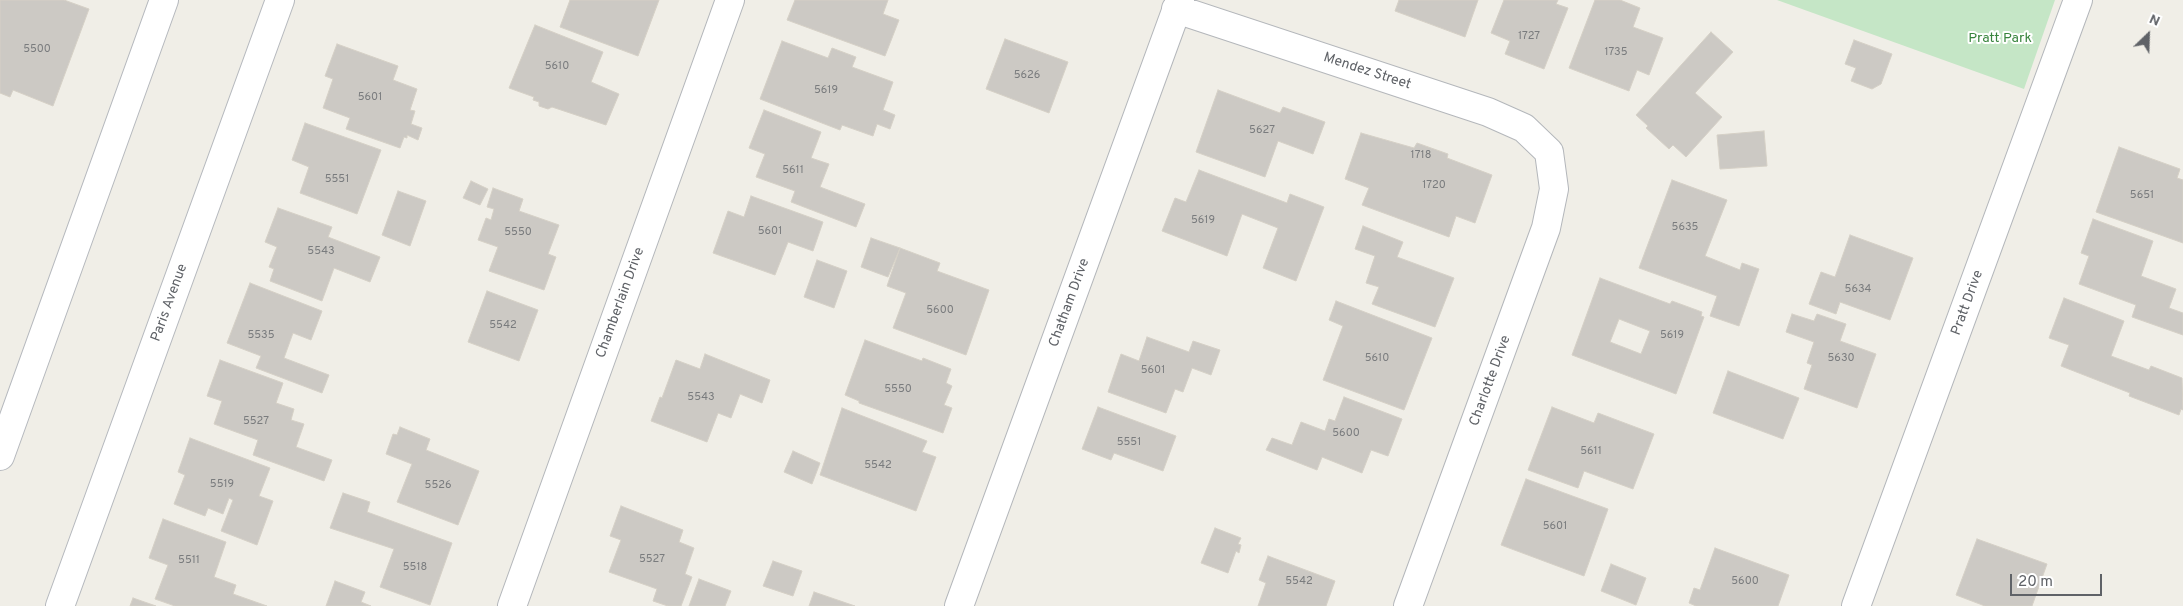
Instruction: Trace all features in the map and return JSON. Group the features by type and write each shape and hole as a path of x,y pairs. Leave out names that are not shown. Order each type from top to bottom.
{"street":[{"path":"0,456 164,0"},
{"name":"Paris Avenue","path":"60,606 280,0"},
{"name":"Chamberlain Drive","path":"512,606 730,0"},
{"name":"Pratt Drive","path":"1856,606 2078,0"},
{"name":"Mendez Street","path":"1178,5 1488,112 1524,128 1549,152"},
{"name":"Chatham Drive","path":"960,606 1178,5"},
{"name":"Charlotte Drive","path":"1408,606 1546,228 1554,189 1549,152"}],"green space":[{"name":"Pratt Park","path":"1777,0 2055,0 2024,89"}],"building":[{"path":"0,0 64,0 89,9 53,106 13,90 10,97 0,93"},
{"path":"570,0 659,0 638,56 560,27"},
{"path":"795,0 888,0 883,14 899,20 885,56 787,20"},
{"path":"1399,0 1478,0 1465,37 1395,11"},
{"path":"1504,0 1558,0 1556,4 1568,8 1544,69 1505,54 1510,41 1491,33"},
{"path":"1595,0 1620,0 1640,8 1633,27 1663,38 1649,75 1637,70 1629,91 1569,68"},
{"path":"535,25 603,52 591,82 619,94 606,125 552,107 548,109 539,106 539,102 533,100 534,97 509,88"},
{"path":"1711,32 1733,52 1695,93 1722,117 1686,157 1673,145 1669,149 1646,128 1648,126 1636,115"},
{"path":"1005,39 1068,62 1049,113 986,89"},
{"path":"1854,40 1892,54 1881,84 1872,89 1851,81 1856,68 1845,64"},
{"path":"782,41 828,58 832,48 856,57 852,67 893,82 883,110 895,115 890,129 877,124 873,136 842,125 840,130 760,99"},
{"path":"337,44 398,66 393,80 417,89 410,110 415,111 411,124 422,128 418,140 407,135 407,138 404,137 400,148 346,129 350,118 323,108 333,79 325,76"},
{"path":"1218,90 1280,113 1283,107 1325,122 1313,154 1278,141 1265,177 1196,152"},
{"path":"764,110 821,132 811,158 829,164 820,187 865,204 856,227 791,202 795,191 756,177 765,154 749,148"},
{"path":"305,123 381,150 357,214 300,193 309,167 292,160"},
{"path":"1764,131 1767,166 1720,169 1717,135"},
{"path":"1361,133 1414,148 1417,143 1448,154 1447,158 1492,175 1475,223 1456,216 1449,237 1362,205 1369,188 1345,179"},
{"path":"2119,147 2180,169 2177,178 2183,180 2183,243 2096,212"},
{"path":"1199,170 1287,203 1290,194 1324,207 1296,281 1263,268 1278,228 1242,214 1227,256 1162,231 1175,198 1186,202"},
{"path":"1672,180 1727,200 1705,256 1740,270 1742,263 1759,269 1739,326 1710,316 1717,296 1639,268"},
{"path":"471,181 488,189 480,205 463,198"},
{"path":"493,188 523,199 519,211 559,225 548,254 556,257 544,290 489,271 498,247 478,240 486,218 491,220 494,209 487,207"},
{"path":"398,191 426,201 410,246 382,235"},
{"path":"751,196 823,222 813,251 788,242 775,275 713,253 728,211 744,217"},
{"path":"278,208 332,227 328,237 380,257 370,282 334,268 322,301 270,281 274,269 269,267 277,247 265,242"},
{"path":"2093,219 2153,241 2141,276 2176,289 2169,308 2183,313 2183,335 2132,317 2136,305 2079,284 2089,256 2081,253"},
{"path":"1363,226 1403,242 1397,257 1454,278 1435,327 1372,304 1379,287 1366,283 1375,256 1355,249"},
{"path":"1850,235 1913,258 1890,320 1840,302 1836,314 1809,304 1821,272 1835,277"},
{"path":"871,238 900,248 888,277 861,267"},
{"path":"900,248 940,263 937,271 989,290 966,355 893,328 906,293 887,286"},
{"path":"817,260 847,271 834,308 804,297"},
{"path":"1600,278 1670,304 1672,301 1702,312 1701,316 1704,317 1676,394 1572,355","holes":["1619,319 1650,331 1641,354 1610,342"]},
{"path":"250,283 322,311 311,340 293,333 284,358 329,375 322,393 256,368 261,356 227,343"},
{"path":"487,291 538,310 519,361 468,342"},
{"path":"2064,298 2124,321 2111,356 2149,370 2151,366 2182,378 2183,410 2181,409 2179,415 2129,396 2130,393 2061,366 2069,345 2049,338"},
{"path":"1336,301 1432,338 1404,410 1323,380 1343,326 1329,320"},
{"path":"1792,314 1814,321 1817,314 1846,324 1840,341 1876,354 1857,408 1804,389 1812,365 1807,363 1814,342 1786,332"},
{"path":"1147,337 1189,352 1193,341 1220,350 1211,375 1192,368 1183,392 1175,389 1166,413 1108,392 1121,354 1139,361"},
{"path":"865,340 922,361 923,358 951,369 946,383 952,386 944,405 952,408 943,433 859,403 859,401 845,395"},
{"path":"705,354 770,380 762,403 740,394 731,418 718,413 707,442 651,421 676,360 700,369"},
{"path":"220,360 283,383 276,403 294,409 291,420 304,424 296,447 332,460 324,481 253,455 258,440 214,424 222,401 207,396"},
{"path":"1728,371 1799,398 1783,439 1713,413"},
{"path":"1344,397 1402,419 1388,456 1371,450 1362,473 1322,457 1317,470 1266,450 1272,438 1292,445 1301,422 1325,431 1329,419 1335,421"},
{"path":"1098,407 1176,436 1163,471 1114,453 1111,460 1082,449"},
{"path":"1552,407 1594,423 1598,413 1654,434 1633,489 1584,471 1578,488 1528,470"},
{"path":"842,408 927,441 922,452 936,457 916,511 820,475"},
{"path":"400,427 430,439 426,450 479,471 458,525 397,502 412,464 386,454 393,434 397,435"},
{"path":"190,438 270,468 259,496 273,501 257,545 221,531 233,500 229,498 223,514 208,508 205,516 174,504 185,475 178,472"},
{"path":"793,451 820,463 812,484 784,472"},
{"path":"1526,479 1608,509 1584,576 1501,545"},
{"path":"343,493 370,502 367,512 452,543 430,605 380,587 394,549 330,528"},
{"path":"621,506 683,530 679,542 694,548 685,574 692,577 681,606 668,606 653,601 657,589 609,572 621,540 610,536"},
{"path":"163,519 226,542 214,577 236,585 233,594 267,606 175,606 155,599 168,565 149,558"},
{"path":"1215,528 1241,538 1238,544 1241,545 1239,553 1236,551 1228,573 1201,563"},
{"path":"1977,539 2047,564 2032,606 1985,606 1956,595"},
{"path":"1715,548 1789,575 1778,606 1696,606 1689,603 1694,588 1700,590"},
{"path":"1268,556 1335,581 1326,606 1258,606 1266,583 1259,580"},
{"path":"773,561 802,571 793,596 763,586"},
{"path":"1611,564 1646,578 1636,605 1601,591"},
{"path":"699,579 731,591 725,606 689,606"},
{"path":"335,581 365,592 361,602 371,606 326,606"},
{"path":"814,592 855,606 809,606"},
{"path":"133,598 156,606 130,606"}]}
